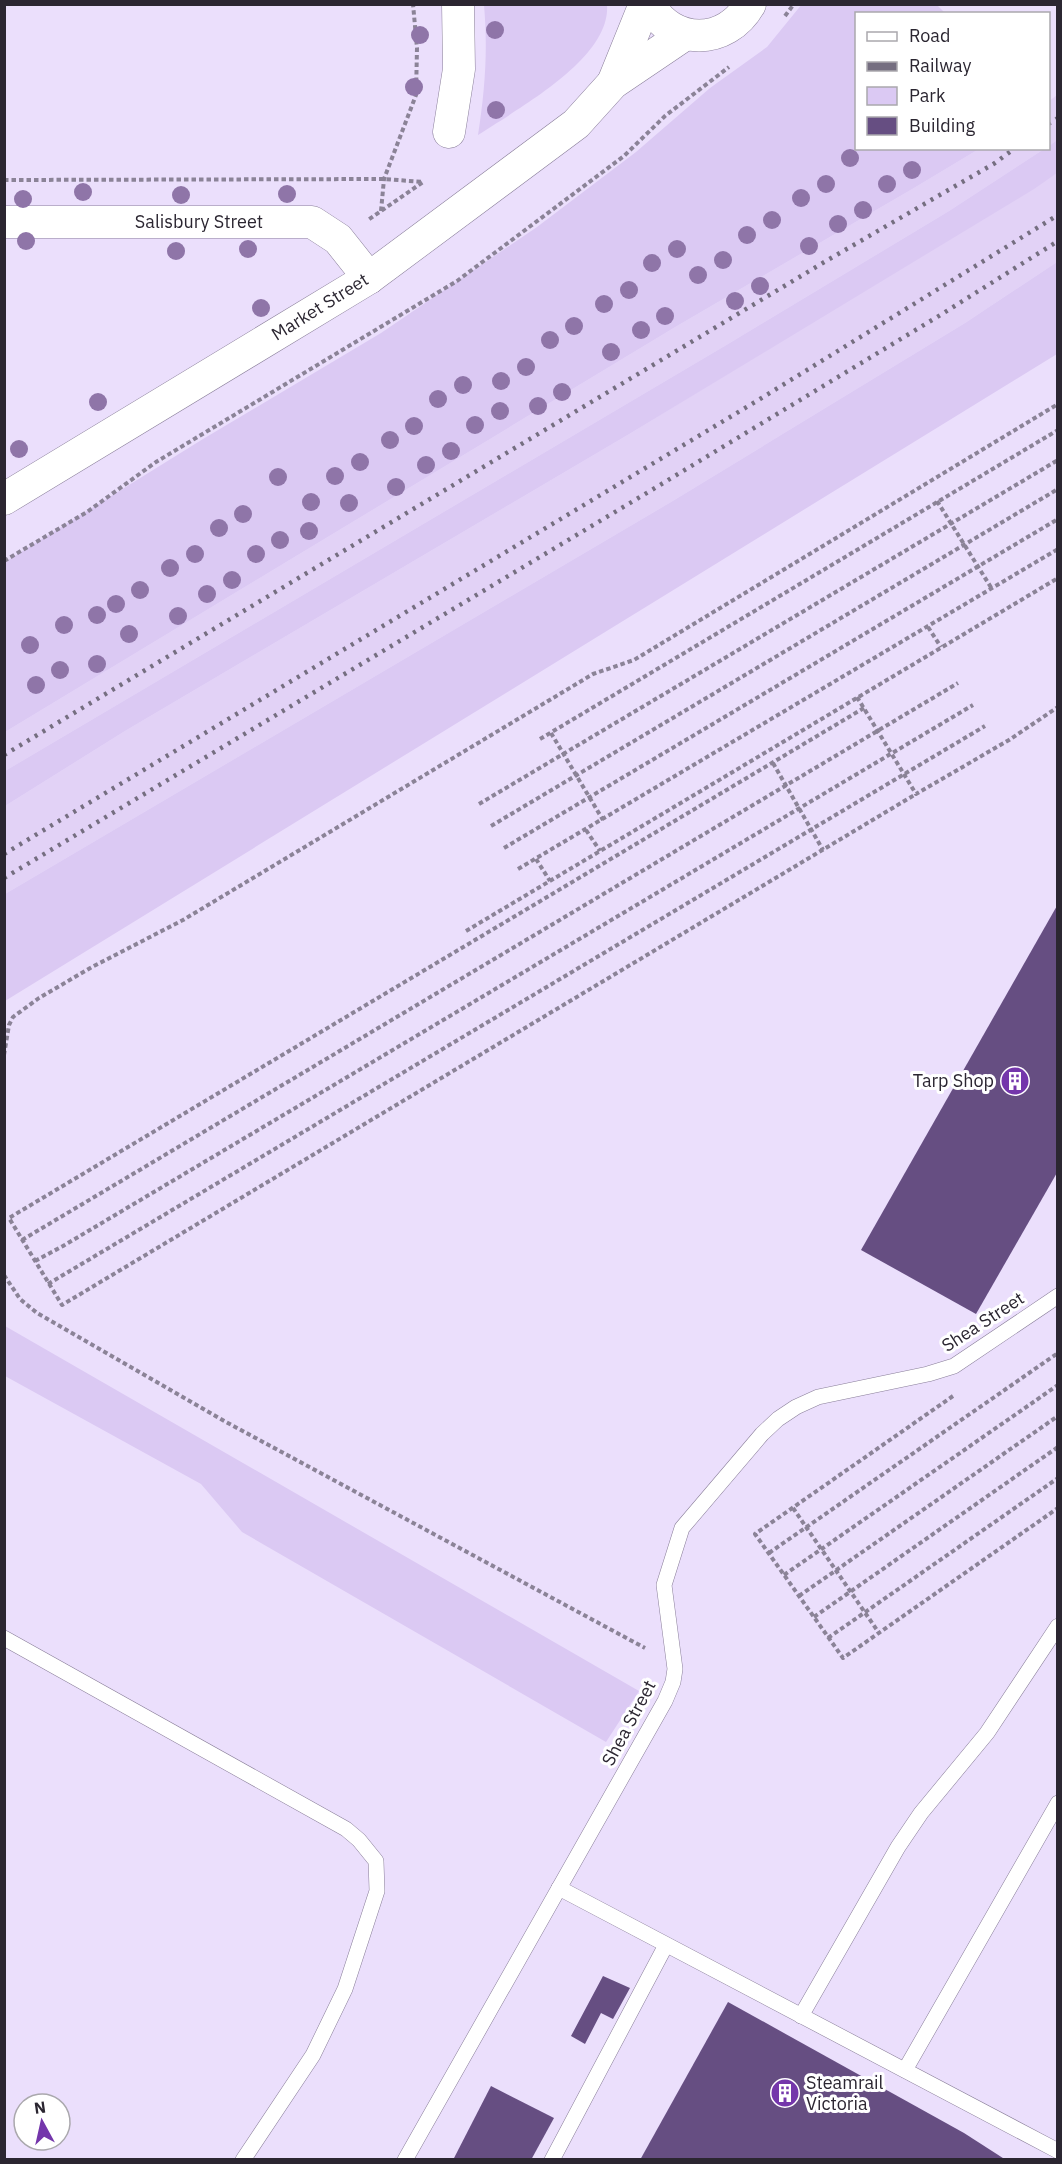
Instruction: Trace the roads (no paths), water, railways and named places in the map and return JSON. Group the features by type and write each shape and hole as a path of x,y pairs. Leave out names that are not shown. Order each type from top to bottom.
{"street":[{"path":"449,132 459,69 458,4"},
{"path":"647,4 655,16 668,27 684,34 703,36 722,32 738,21 750,4"},
{"name":"Market Street","path":"614,83 647,4"},
{"name":"Market Street","path":"4,499 369,278 576,124 614,83 684,34"},
{"name":"Salisbury Street","path":"4,222 312,222 338,239 369,278"}],"lane":[{"name":"Shea Street","path":"405,2160 665,1701 673,1682 675,1669 664,1585 682,1528 762,1434 796,1407 818,1397 928,1374 954,1366 1058,1296"},
{"path":"801,2016 898,1847 921,1813 987,1733 1058,1626"},
{"path":"4,1638 346,1829 359,1840 376,1861 377,1891 345,1989 313,2055 243,2160"},
{"path":"905,2070 1058,1803"},
{"path":"559,1888 1058,2151"},
{"path":"552,2160 666,1945"}],"railway":[{"path":"1050,123 1058,118"},
{"path":"4,755 826,261 995,163 1012,150"},
{"path":"4,854 760,399 1058,215"},
{"path":"4,878 650,491 1058,241"}],"place":[{"name":"Tarp Shop","path":"1015,1081"},
{"name":"Steamrail Victoria","path":"785,2093"}]}
